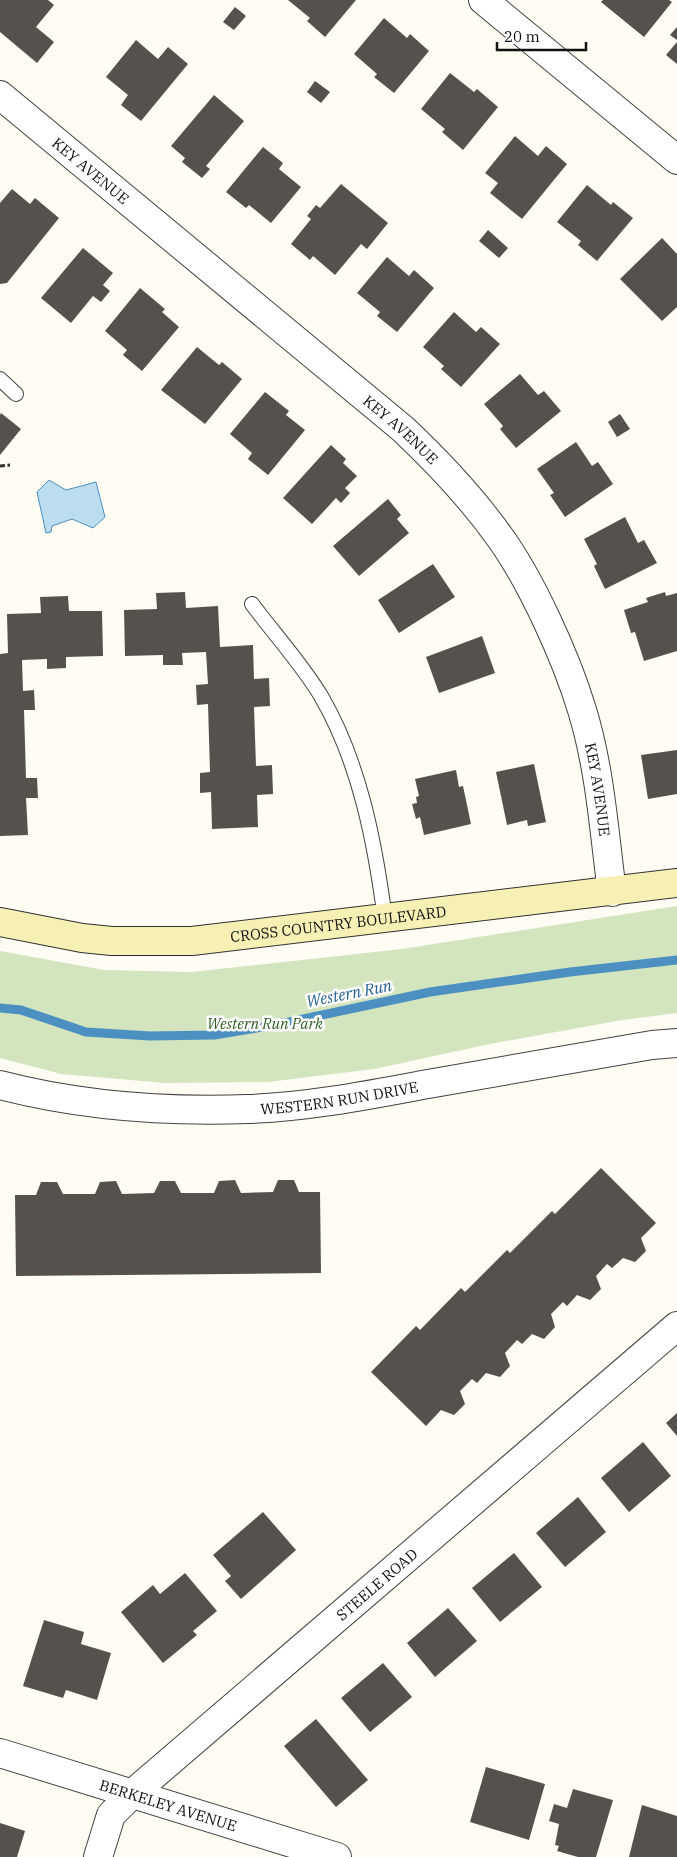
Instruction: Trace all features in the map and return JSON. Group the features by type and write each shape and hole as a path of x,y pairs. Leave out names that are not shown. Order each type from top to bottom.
{"main road":[{"name":"CROSS COUNTRY BOULEVARD","path":"0,922 82,938 149,943 192,941 612,892 677,882"}],"street":[{"path":"483,0 677,160"},
{"name":"KEY AVENUE","path":"0,95 404,429 440,464 500,537 528,585 557,644 582,710 598,780 612,892"},
{"name":"WESTERN RUN DRIVE","path":"0,1085 46,1096 114,1106 183,1110 249,1109 369,1095 652,1045 677,1043"},
{"name":"STEELE ROAD","path":"98,1857 111,1815 132,1793 677,1326"},
{"name":"BERKELEY AVENUE","path":"0,1753 337,1857"}],"lane":[{"path":"0,379 16,394"},
{"path":"252,604 286,646 321,696 341,734 354,770 368,823 378,866 385,918"}],"path":[{"path":"0,466 10,465"}],"green space":[{"name":"Western Run Park","path":"677,906 677,1013 622,1020 490,1044 374,1069 268,1082 165,1083 61,1074 0,1058 0,951 104,970 192,972 402,949"}],"water":[{"path":"49,480 66,490 96,482 105,517 93,528 72,519 52,526 51,532 46,533 37,492"}],"building":[{"path":"0,0 48,0 54,5 36,27 54,42 37,63 0,32"},
{"path":"288,0 356,0 325,37 307,21 310,18"},
{"path":"603,0 669,0 672,2 644,37 601,2"},
{"path":"235,7 246,16 234,30 223,22"},
{"path":"384,18 407,38 410,34 429,51 394,93 374,77 377,74 354,54"},
{"path":"677,27 677,40 670,35"},
{"path":"136,40 158,59 168,47 188,64 141,121 121,105 128,95 106,77"},
{"path":"677,42 677,64 666,55"},
{"path":"450,73 474,92 477,89 498,107 463,150 442,132 445,129 421,109"},
{"path":"315,81 330,92 321,103 307,92"},
{"path":"214,95 244,121 206,166 210,169 202,178 182,162 185,158 171,146"},
{"path":"515,136 538,156 546,146 567,164 522,219 490,193 498,183 485,173"},
{"path":"263,147 283,163 279,169 301,187 271,223 249,205 246,208 226,192"},
{"path":"341,184 388,223 367,249 361,244 335,275 313,256 310,260 291,244 311,219 307,216 316,205 320,208"},
{"path":"587,185 611,205 613,202 633,218 597,261 578,245 581,241 557,222"},
{"path":"12,189 30,204 35,198 59,218 7,283 0,284 0,203"},
{"path":"488,230 508,248 499,258 479,241"},
{"path":"662,238 677,254 677,307 662,321 620,279"},
{"path":"83,248 113,273 103,285 110,291 101,302 93,296 71,323 41,298"},
{"path":"387,257 409,276 414,270 434,288 397,332 377,316 380,312 357,293"},
{"path":"140,288 165,309 162,312 179,327 142,371 123,355 127,350 105,331"},
{"path":"454,312 476,332 481,327 500,344 461,387 441,369 444,366 423,347"},
{"path":"197,347 219,365 222,362 242,379 205,424 161,390"},
{"path":"520,374 538,395 544,391 561,411 516,448 500,429 503,426 484,404"},
{"path":"265,392 289,411 286,415 305,430 268,475 248,459 252,453 230,434"},
{"path":"1,413 21,429 0,455 0,415"},
{"path":"620,414 630,429 617,437 608,422"},
{"path":"576,442 592,466 598,462 613,484 565,517 550,495 554,493 537,469"},
{"path":"331,445 346,459 343,463 357,476 345,488 350,493 341,503 336,498 312,524 283,498"},
{"path":"388,499 401,515 397,519 409,533 359,576 333,546"},
{"path":"625,517 638,543 644,540 657,563 605,589 594,566 597,564 584,539"},
{"path":"433,564 455,597 399,633 378,600"},
{"path":"185,592 186,608 218,606 220,647 253,645 254,679 269,678 270,706 254,707 256,766 272,765 273,794 257,795 258,827 212,829 211,792 200,793 200,773 210,772 208,704 197,705 196,685 208,684 206,652 182,653 183,665 163,665 163,655 125,656 124,610 157,609 156,593"},
{"path":"665,592 666,596 677,593 677,651 644,661 635,632 631,633 624,610 648,602 646,598"},
{"path":"68,596 69,611 102,611 103,656 66,657 66,668 47,669 47,659 22,660 23,691 34,690 35,710 24,710 26,778 37,778 38,798 26,798 28,835 0,836 0,654 8,653 7,614 41,613 40,597"},
{"path":"482,636 495,673 439,693 426,657"},
{"path":"677,750 677,794 648,799 641,755"},
{"path":"534,764 546,822 528,826 527,820 507,825 496,772"},
{"path":"456,770 459,787 463,786 471,824 424,835 420,817 416,819 412,804 417,803 416,797 419,796 415,779"},
{"path":"601,1168 656,1223 641,1238 646,1251 635,1262 623,1258 612,1268 607,1264 596,1276 601,1289 590,1300 577,1295 567,1306 563,1302 551,1314 555,1327 544,1339 532,1334 522,1344 517,1340 505,1353 510,1366 500,1377 486,1373 477,1383 472,1379 460,1391 465,1404 454,1415 441,1410 426,1426 371,1372 416,1326 420,1330 461,1288 465,1292 507,1250 510,1253 552,1211 555,1214"},
{"path":"235,1180 241,1193 273,1192 278,1180 294,1180 299,1192 320,1192 321,1273 16,1276 15,1195 36,1195 41,1182 57,1182 63,1194 95,1194 100,1182 116,1181 122,1194 154,1193 160,1181 175,1181 181,1193 214,1193 219,1181"},
{"path":"677,1413 677,1436 666,1423"},
{"path":"643,1442 671,1476 629,1512 601,1478"},
{"path":"578,1497 606,1532 565,1567 536,1533"},
{"path":"263,1512 296,1550 241,1599 225,1581 231,1576 213,1555"},
{"path":"514,1553 542,1587 500,1622 472,1588"},
{"path":"185,1573 217,1611 193,1631 197,1635 163,1663 121,1612 153,1585 160,1594"},
{"path":"448,1608 477,1641 435,1677 407,1643"},
{"path":"44,1620 84,1632 81,1644 111,1653 97,1700 66,1690 63,1698 23,1686"},
{"path":"383,1663 412,1697 370,1732 341,1698"},
{"path":"316,1719 368,1780 336,1807 284,1746"},
{"path":"486,1767 545,1784 529,1840 470,1822"},
{"path":"573,1789 613,1800 596,1857 578,1857 557,1851 559,1846 555,1845 559,1824 549,1821 554,1804 567,1808"},
{"path":"642,1805 677,1816 677,1857 629,1857"},
{"path":"0,1823 25,1831 17,1857 0,1857"}],"waterway":[{"name":"Western Run","path":"0,1008 21,1010 86,1032 150,1036 214,1035 275,1025 430,992 570,972 677,960"}]}
